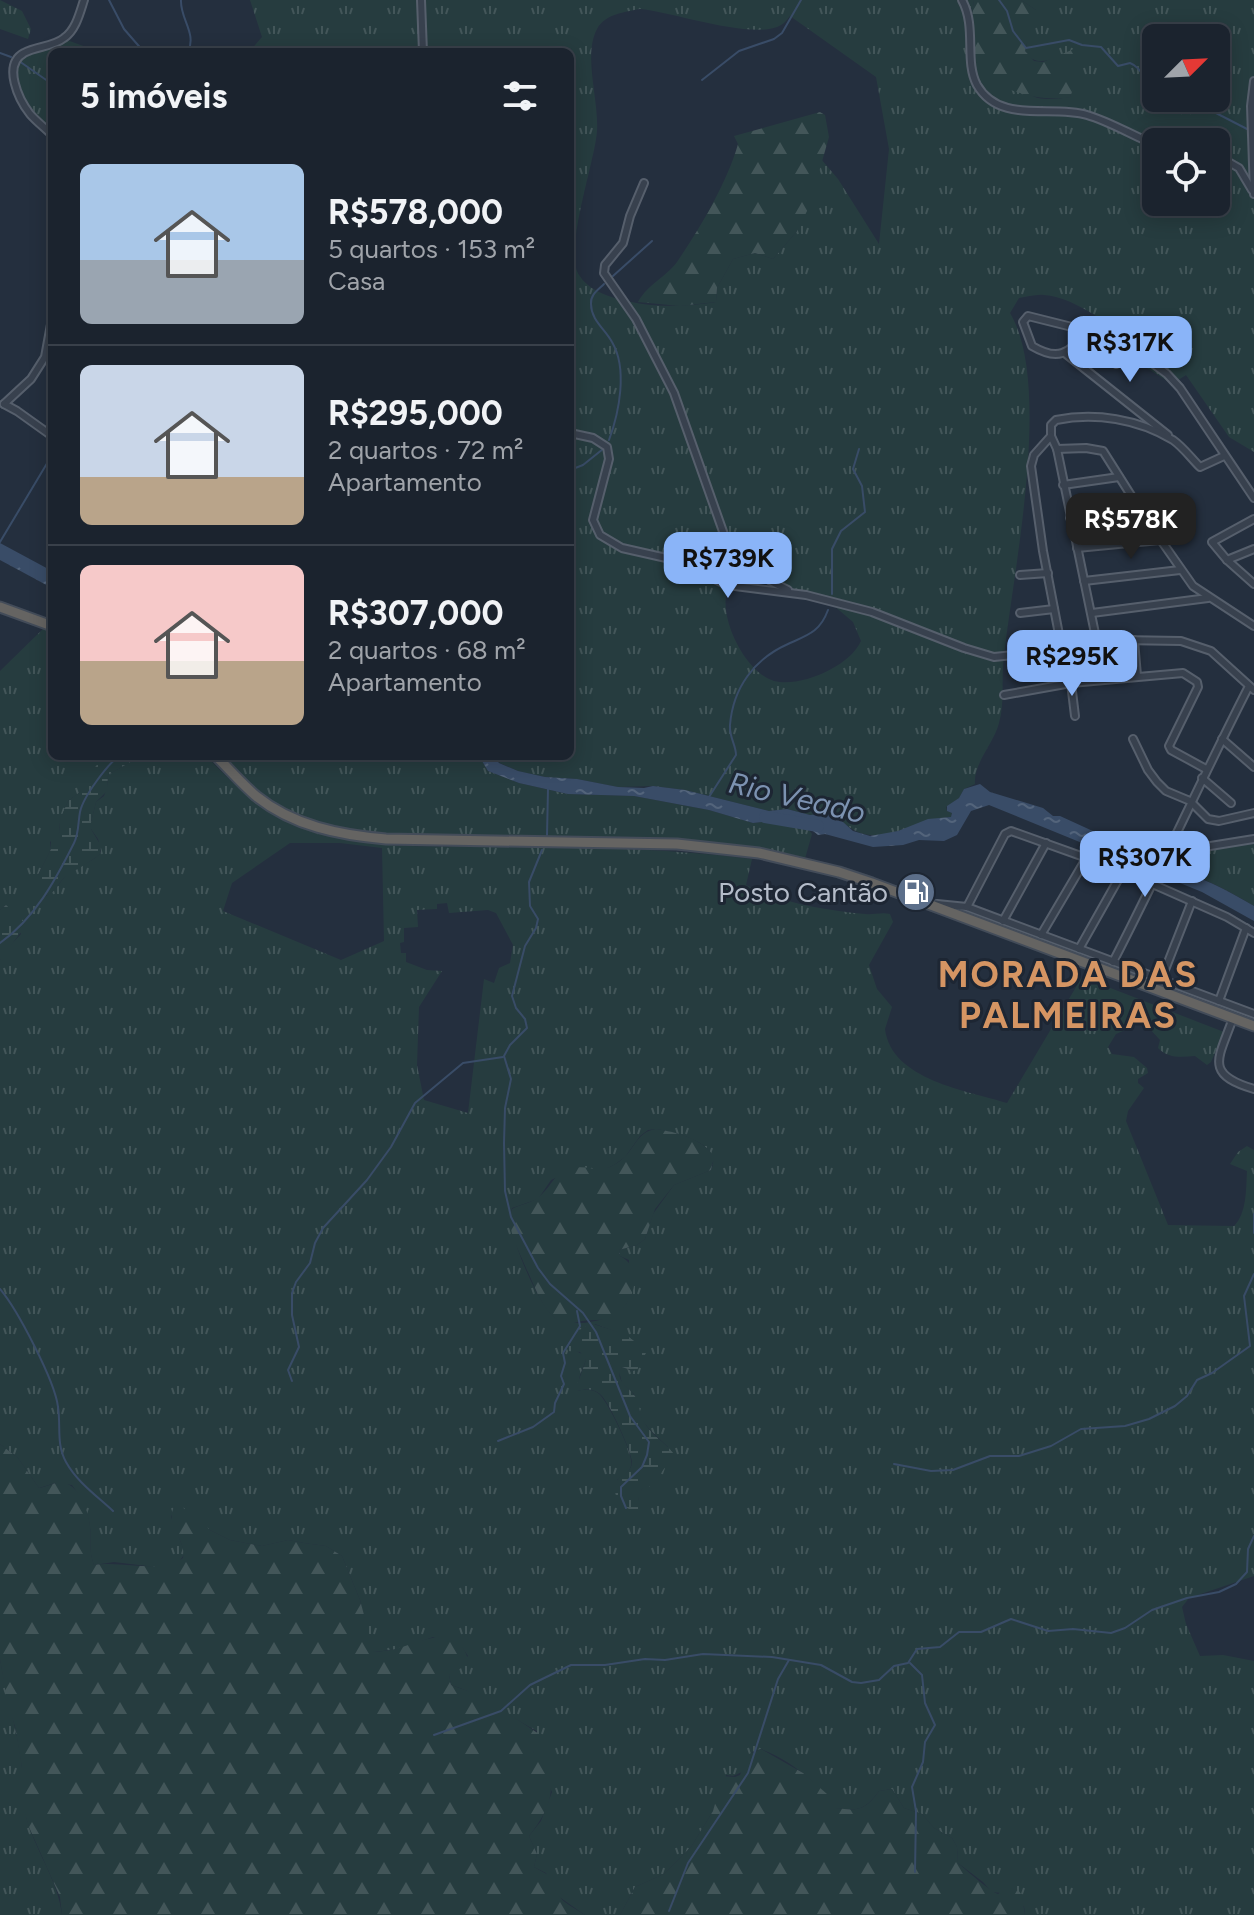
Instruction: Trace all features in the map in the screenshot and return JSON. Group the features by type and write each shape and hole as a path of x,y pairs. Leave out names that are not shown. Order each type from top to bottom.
{"highway":[{"path":"0,607 48,625"},
{"path":"220,760 257,796 277,809 299,821 343,835 386,839 618,842 720,848 759,853 839,872 1254,1026"}],"street":[{"path":"48,131 25,105 14,82 16,60 23,53 63,39 76,22 84,0"},
{"path":"421,0 423,48"},
{"path":"962,0 971,25 974,77 990,98 1018,110 1083,113 1142,139"},
{"path":"1254,81 1251,90 1254,194"},
{"path":"1230,163 1239,168 1254,194"},
{"path":"644,183 623,243 605,265 604,273 636,319 674,393 726,540 756,571 795,594"},
{"path":"1224,456 1200,467 1174,440 1066,354 1032,346 1025,331 1025,317 1109,338 1173,380 1254,498"},
{"path":"1066,354 1089,331"},
{"path":"48,341 45,357 31,379 2,404 48,433"},
{"path":"1116,364 1136,354"},
{"path":"1097,643 1051,425 1056,420 1099,417 1136,424 1174,440"},
{"path":"574,434 601,442 609,453 606,477 593,515 595,528 609,542 675,560 727,585 795,594 872,612 994,657 1097,643 1170,639 1206,648 1252,688 1206,769 1113,962"},
{"path":"1051,436 1031,461 1062,650"},
{"path":"1057,449 1103,451 1193,586 1254,626"},
{"path":"1063,485 1119,477"},
{"path":"1070,518 1139,507"},
{"path":"1254,519 1214,540 1213,544 1254,584"},
{"path":"1077,548 1160,540"},
{"path":"1227,560 1254,549"},
{"path":"1084,581 1180,570"},
{"path":"1020,575 1048,573"},
{"path":"1092,613 1208,598"},
{"path":"1020,613 1054,609"},
{"path":"1134,640 1137,676"},
{"path":"1004,695 1071,683 1176,671 1188,675 1197,682 1197,689 1169,746 1206,769"},
{"path":"1071,683 1075,716"},
{"path":"1133,739 1157,782 1173,794 1190,801 1208,819 1215,822 1254,813"},
{"path":"1222,739 1252,763"},
{"path":"1202,778 1231,803"},
{"path":"967,907 1005,834 1011,831 1154,882 1254,933"},
{"path":"1167,854 1254,839"},
{"path":"1003,921 1046,843"},
{"path":"1041,935 1087,857"},
{"path":"1079,949 1123,871"},
{"path":"1161,980 1192,901"},
{"path":"929,904 967,907 1254,1014"},
{"path":"1219,1001 1246,928"},
{"path":"1233,1018 1218,1060 1219,1068 1232,1082 1254,1089"}],"green space":[{"path":"0,0 22,11 31,29 28,39 0,29"},
{"path":"250,0 974,0 972,41 981,68 1024,93 1054,99 1070,97 1074,85 1075,50 1048,60 1030,57 1025,51 1036,10 1021,0 1254,0 1254,452 1229,437 1186,375 1172,384 1136,361 1146,346 1083,308 1057,297 1035,295 1019,298 1010,313 1022,345 1028,385 1029,431 1021,530 1004,656 1001,715 977,769 975,784 964,789 959,798 946,807 952,813 951,817 876,835 848,827 833,813 810,815 787,809 769,811 685,790 653,786 618,787 545,777 518,771 497,760 574,760 574,48 252,48 262,37","holes":["640,9 753,30 781,25 790,16 876,77 889,149 879,244 838,179 821,159 797,231 773,259 755,253 733,259 717,288 716,302 680,306 643,304 607,296 587,284 579,275 575,263 575,247 597,131 591,65 593,40 601,24 616,14","764,583 833,605 853,622 861,641 847,659 824,673 785,682 764,676 754,668 737,644 727,616 726,603 727,592"]},
{"path":"974,0 1021,0 1036,10 1035,38 1027,43 1025,51 1034,61 1043,62 1074,49 1080,51 1082,69 1070,97 1046,98 1019,93 985,73 978,64 974,50"},
{"path":"64,39 89,48 48,48 48,128 25,98 18,79 15,55 25,49"},
{"path":"820,112 825,115 829,137 809,207 797,231 773,259 755,253 733,259 717,288 716,302 680,306 638,302 677,262 704,220 733,159 738,144 734,136"},
{"path":"46,626 48,760 101,760 79,793 68,801 59,823 60,832 50,842 51,849 38,875 46,896 69,874 100,854 91,822 96,802 104,796 107,788 108,775 134,760 210,760 243,792 274,815 313,832 341,839 398,846 633,849 752,859 746,885 760,891 819,908 890,914 893,922 869,965 877,989 892,1007 885,1029 890,1046 916,1072 934,1081 1007,1103 1082,977 1224,1032 1207,1065 1195,1056 1175,1056 1162,1052 1158,1048 1160,1040 1149,1028 1139,1024 1116,1034 1108,1047 1112,1054 1134,1057 1147,1068 1148,1073 1138,1079 1144,1088 1128,1111 1126,1121 1168,1225 1234,1226 1244,1208 1247,1171 1230,1164 1238,1152 1247,1146 1254,1150 1254,1576 1189,1598 1182,1607 1200,1656 1223,1655 1254,1661 1254,1915 1025,1915 1024,1906 1001,1893 992,1892 958,1863 957,1847 952,1838 934,1828 922,1814 904,1808 892,1789 879,1791 860,1808 835,1808 803,1773 761,1749 752,1752 742,1772 726,1775 713,1811 691,1847 664,1874 635,1887 620,1915 585,1915 558,1896 546,1873 534,1867 537,1854 529,1836 541,1821 552,1792 533,1752 537,1731 451,1685 449,1675 468,1656 462,1647 433,1637 399,1649 374,1652 360,1600 342,1556 326,1546 288,1540 262,1546 230,1540 175,1506 171,1517 185,1553 179,1562 164,1568 114,1562 94,1565 88,1516 72,1485 55,1483 39,1488 18,1458 0,1444 0,960 21,934 6,905 0,910 0,671","holes":["290,843 340,843 382,848 384,941 341,960 223,911 232,883","447,903 449,913 488,910 496,913 513,945 510,963 499,968 494,983 484,979 468,1113 424,1100 417,1065 419,1007 442,971 427,970 406,962 406,953 401,953 404,928 418,927 417,910 437,909 437,904","656,1129 696,1140 711,1153 711,1170 674,1185 653,1214 645,1239 637,1245 619,1250 620,1256 629,1260 630,1294 624,1306 606,1318 582,1323 571,1323 553,1316 531,1281 517,1247 512,1208 538,1199 551,1180 577,1168 601,1171 614,1165 625,1157 640,1136","595,1324 625,1335 633,1371 622,1367 619,1371 622,1383 634,1394 642,1420 668,1447 639,1494 638,1501 617,1480 629,1470 631,1460 610,1409 596,1392 577,1391 586,1360 584,1355 574,1350"]},
{"path":"101,760 134,760 108,775 107,791 96,802 91,829 101,846 100,854 63,879 54,891 42,896 36,879 51,849 51,839 60,832 59,822 68,801 80,792 82,779"},
{"path":"224,760 481,760 488,771 519,783 568,794 634,796 709,810 753,823 792,819 802,822 812,834 804,862 732,848 364,834 300,816 254,787"},
{"path":"1254,844 1254,906 1213,883 1169,869 1163,861 1165,857"},
{"path":"6,905 27,924 0,960 0,910"},
{"path":"656,1129 681,1134 704,1145 714,1157 711,1170 674,1185 655,1209 645,1239 637,1245 619,1250 634,1275 633,1292 624,1307 605,1319 570,1324 561,1322 552,1316 543,1303 526,1268 510,1224 512,1209 537,1198 557,1176 567,1170 612,1166 625,1157 644,1134"},
{"path":"590,1323 625,1334 647,1351 637,1370 622,1367 620,1377 634,1394 647,1427 674,1454 653,1485 642,1489 638,1500 642,1508 638,1511 620,1502 615,1492 617,1481 632,1462 620,1427 601,1395 592,1390 577,1391 586,1360 580,1352 568,1351 565,1345 572,1335"},
{"path":"0,1444 18,1458 39,1488 64,1483 79,1494 89,1521 94,1565 164,1566 183,1558 182,1545 172,1519 175,1506 181,1506 210,1530 230,1540 262,1546 288,1540 326,1546 342,1556 360,1600 374,1652 439,1637 457,1641 468,1660 449,1675 451,1685 482,1696 539,1734 538,1745 533,1752 542,1762 551,1783 548,1804 529,1836 537,1854 534,1867 550,1876 562,1900 585,1915 62,1915 60,1897 22,1804 22,1768 0,1659"},
{"path":"0,1659 20,1754 26,1816 56,1891 62,1915 0,1915"},
{"path":"761,1749 803,1773 827,1794 836,1808 860,1808 879,1791 892,1789 904,1808 922,1814 934,1828 952,1838 957,1847 958,1863 978,1880 998,1894 1010,1886 1019,1891 1025,1915 620,1915 635,1887 664,1874 691,1847 713,1811 723,1776 740,1775 749,1754"}],"water":[{"path":"0,543 48,569 48,586 0,560"},
{"path":"481,760 496,760 518,771 545,777 618,787 653,786 685,790 769,811 787,809 810,815 833,813 853,831 870,836 898,831 928,819 951,817 947,806 959,798 964,789 980,784 990,792 1043,808 1053,816 1060,816 1143,854 1160,858 1169,869 1223,889 1254,906 1254,921 1202,892 989,805 971,811 957,835 944,841 919,840 903,845 873,847 825,834 818,835 802,822 792,819 753,823 709,810 634,796 568,794 519,783 488,771"}],"waterway":[{"path":"109,0 124,29 141,48"},
{"path":"181,0 191,39 189,48"},
{"path":"702,80 739,51 774,39 782,33 801,0"},
{"path":"999,0 1007,11 1013,31 1026,48 1069,40 1101,47 1118,66 1130,63 1142,74"},
{"path":"0,53 11,57"},
{"path":"19,61 48,81"},
{"path":"1214,112 1249,130"},
{"path":"613,276 652,241"},
{"path":"604,284 592,298 592,310 617,353 621,378 619,404 609,440"},
{"path":"574,468 603,449"},
{"path":"832,594 832,549 841,531 865,512 862,486 853,469 859,449"},
{"path":"0,542 48,462"},
{"path":"709,797 736,755 730,725 736,699 747,676 776,650 812,632 828,610"},
{"path":"0,943 24,922 51,885 76,839 80,812 86,798 114,760"},
{"path":"547,835 548,789"},
{"name":"Rio Veado","path":"765,817 818,826"},
{"path":"542,850 529,882 530,906 538,919 525,946 512,996 527,1028 504,1056 511,1079 505,1108 505,1191 511,1217 538,1268 550,1284 583,1313 596,1332 630,1416 649,1442 642,1467 621,1487 626,1508"},
{"path":"292,1381 288,1370 299,1347 292,1315 292,1293 310,1263 323,1228 367,1180 391,1147 415,1103 463,1063 503,1057"},
{"path":"1254,1214 1254,1233"},
{"path":"894,1464 931,1471 953,1470 990,1456 1019,1456 1051,1446 1081,1429 1125,1426 1149,1419 1175,1406 1187,1396 1197,1380 1250,1346 1244,1296 1254,1274"},
{"path":"0,1289 25,1328 50,1380 58,1407 60,1442 66,1462 81,1482 113,1511"},
{"path":"498,1441 533,1427 554,1412 564,1384 561,1376 565,1363 563,1353 580,1326 577,1311"},
{"path":"434,1735 501,1711 530,1685 571,1665 605,1665 703,1654 772,1657 821,1665 852,1682 861,1683 879,1680 894,1666 908,1663 917,1649 940,1647 959,1632 981,1632 1011,1619 1048,1631 1073,1629 1111,1633 1125,1628 1152,1610 1187,1598 1219,1592 1236,1584 1247,1572 1248,1549 1254,1536"},
{"path":"669,1911 688,1863 748,1773 778,1679 789,1660"},
{"path":"910,1663 922,1675 925,1703 935,1725 925,1742 923,1762 912,1787 916,1811 915,1872"}],"place":[{"name":"Posto Cantão","path":"916,892"}],"district":[{"name":"MORADA DAS PALMEIRAS","path":"1068,994"}]}
